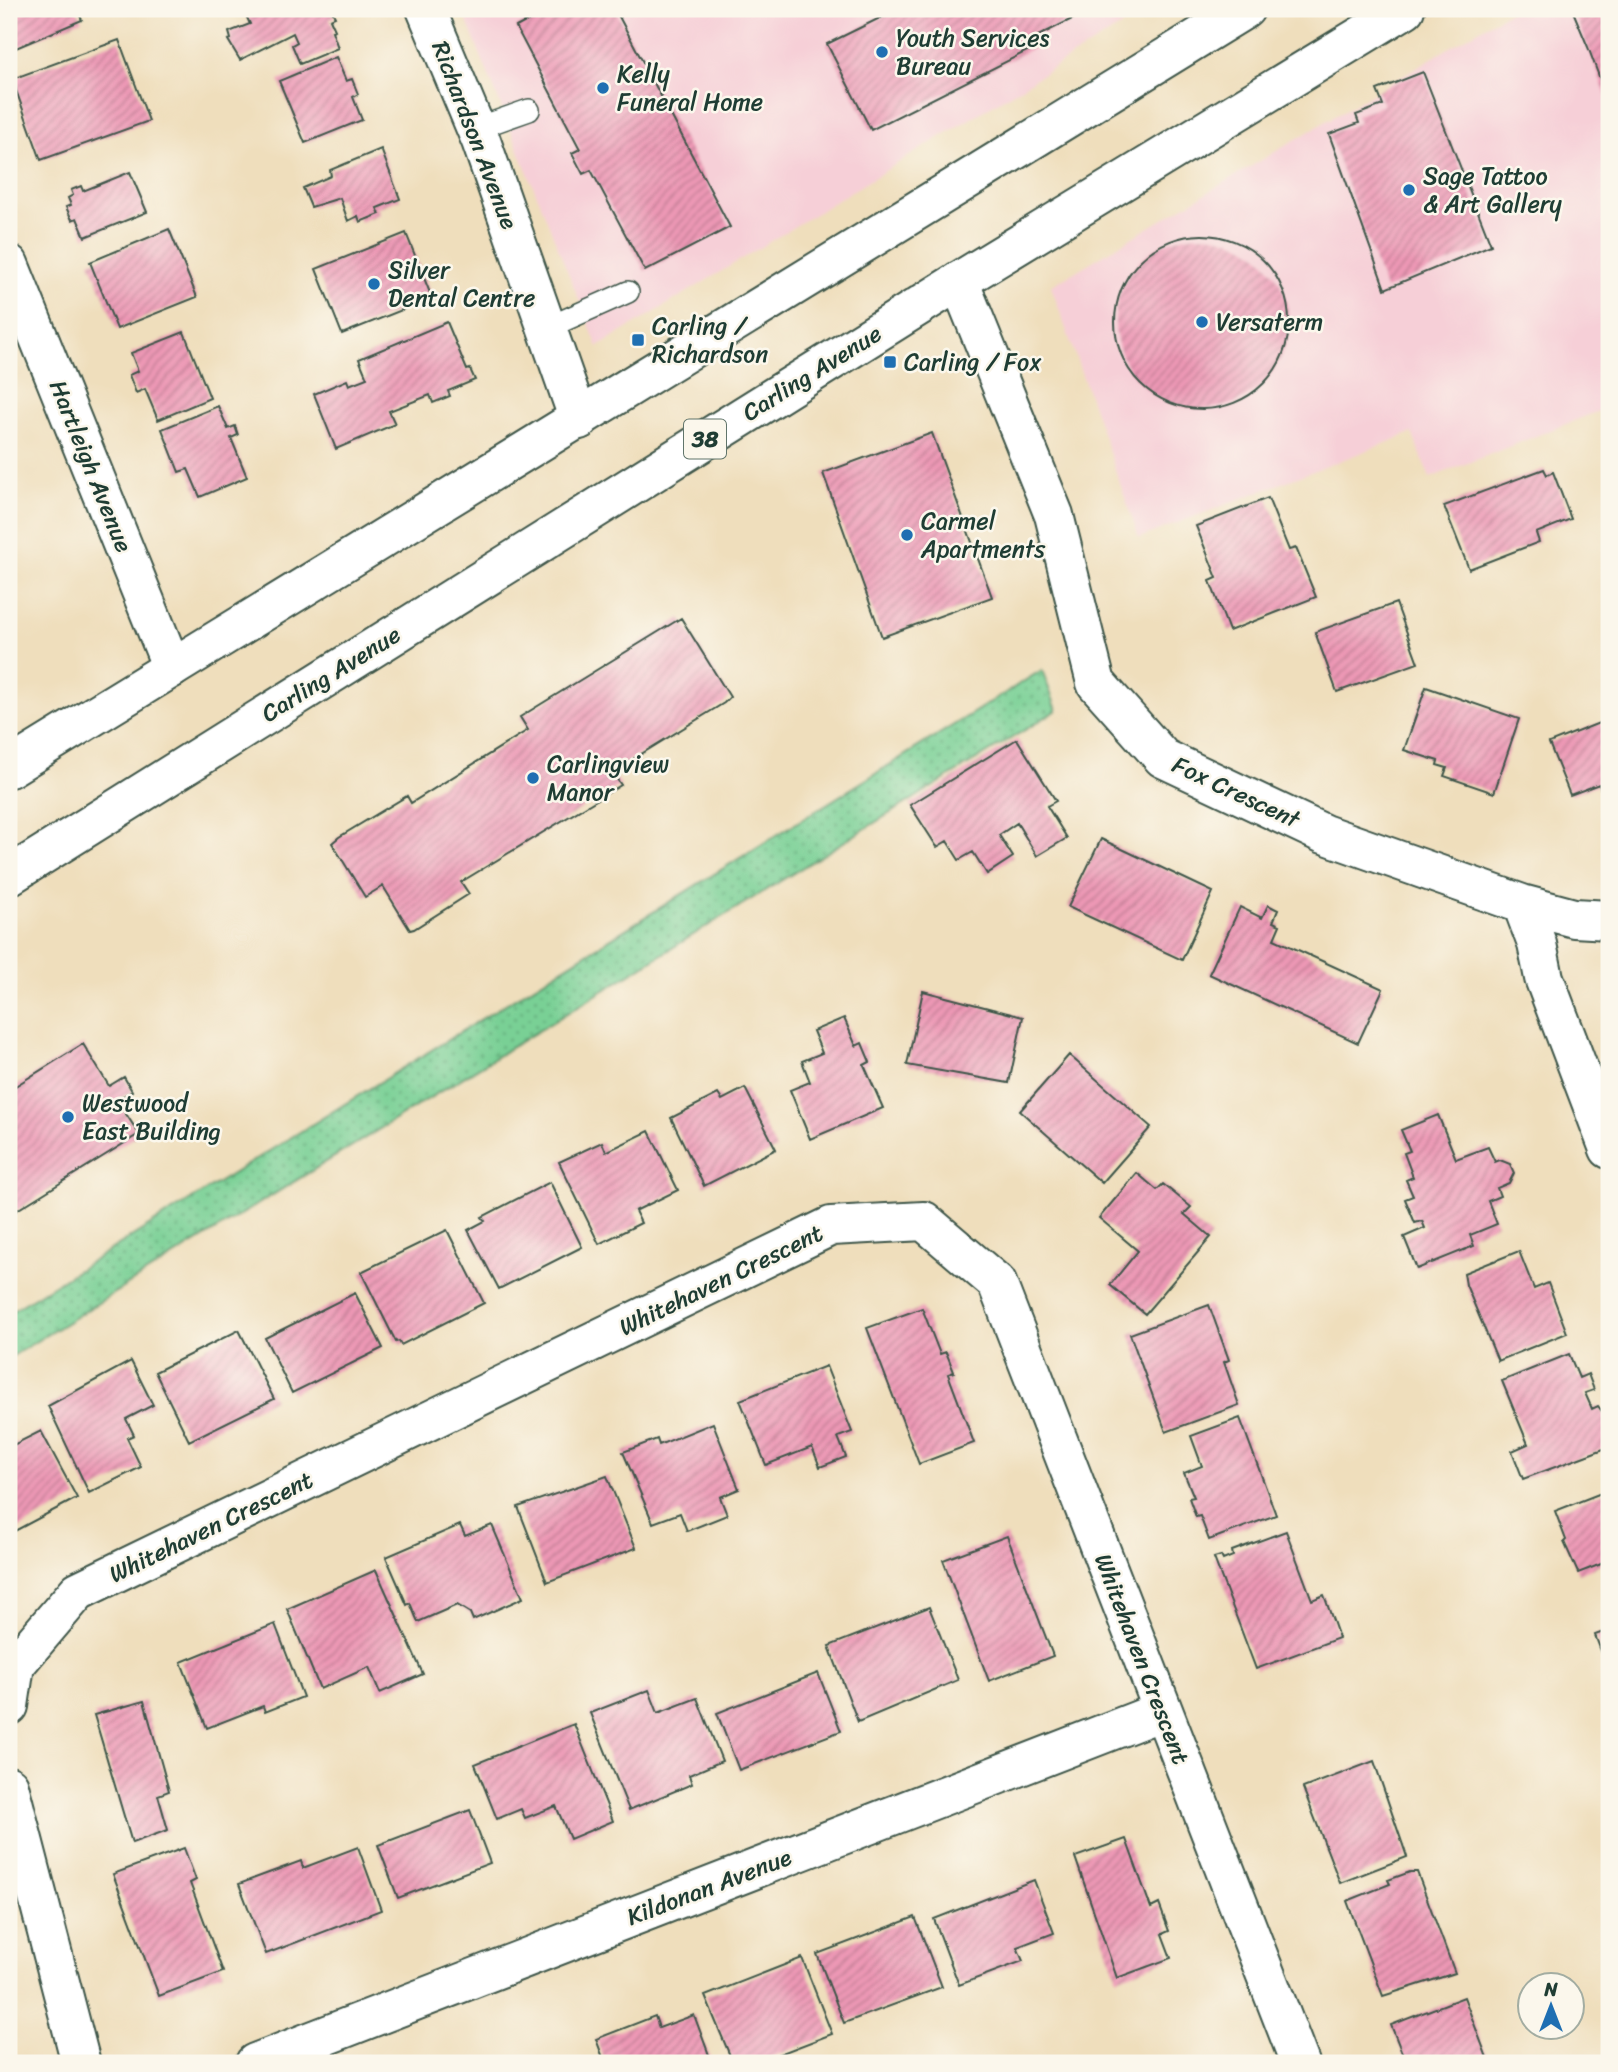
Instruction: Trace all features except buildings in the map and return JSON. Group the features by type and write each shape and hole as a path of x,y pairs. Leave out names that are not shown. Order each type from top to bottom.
{"street":[{"name":"Richardson Avenue","path":"426,9 475,129 579,420"},
{"path":"9,768 1245,9"},
{"name":"Carling Avenue","path":"9,876 960,281 1405,9"},
{"name":"Hartleigh Avenue","path":"9,264 172,668"},
{"name":"Fox Crescent","path":"960,281 1054,515 1096,683 1163,758 1324,834 1522,904 1574,918 1609,919"},
{"path":"1522,904 1537,944 1544,978 1609,1149"},
{"name":"Whitehaven Crescent","path":"9,1706 15,1665 78,1591 831,1226 923,1221 997,1283 1300,2063"},
{"name":"Kildonan Avenue","path":"256,2063 1163,1711"},
{"path":"9,1786 82,2063"}],"lane":[{"path":"475,129 529,110"},
{"path":"547,328 628,292"}],"shaded area":[{"path":"462,9 1149,9 598,347"},
{"path":"1514,9 1609,9 1609,407 1430,478 1412,433 1139,538 1051,286"}],"green space":[{"path":"1042,670 1057,710 9,1358 9,1313"}],"place":[{"name":"Youth Services Bureau","path":"882,52"},
{"name":"Kelly Funeral Home","path":"603,88"},
{"name":"Sage Tattoo & Art Gallery","path":"1409,190"},
{"name":"Silver Dental Centre","path":"374,284"},
{"name":"Versaterm","path":"1202,322"},
{"name":"Carling / Richardson","path":"638,340"},
{"name":"Carling / Fox","path":"890,362"},
{"name":"Carmel Apartments","path":"907,535"},
{"name":"Carlingview Manor","path":"533,778"},
{"name":"Westwood East Building","path":"68,1117"}]}
